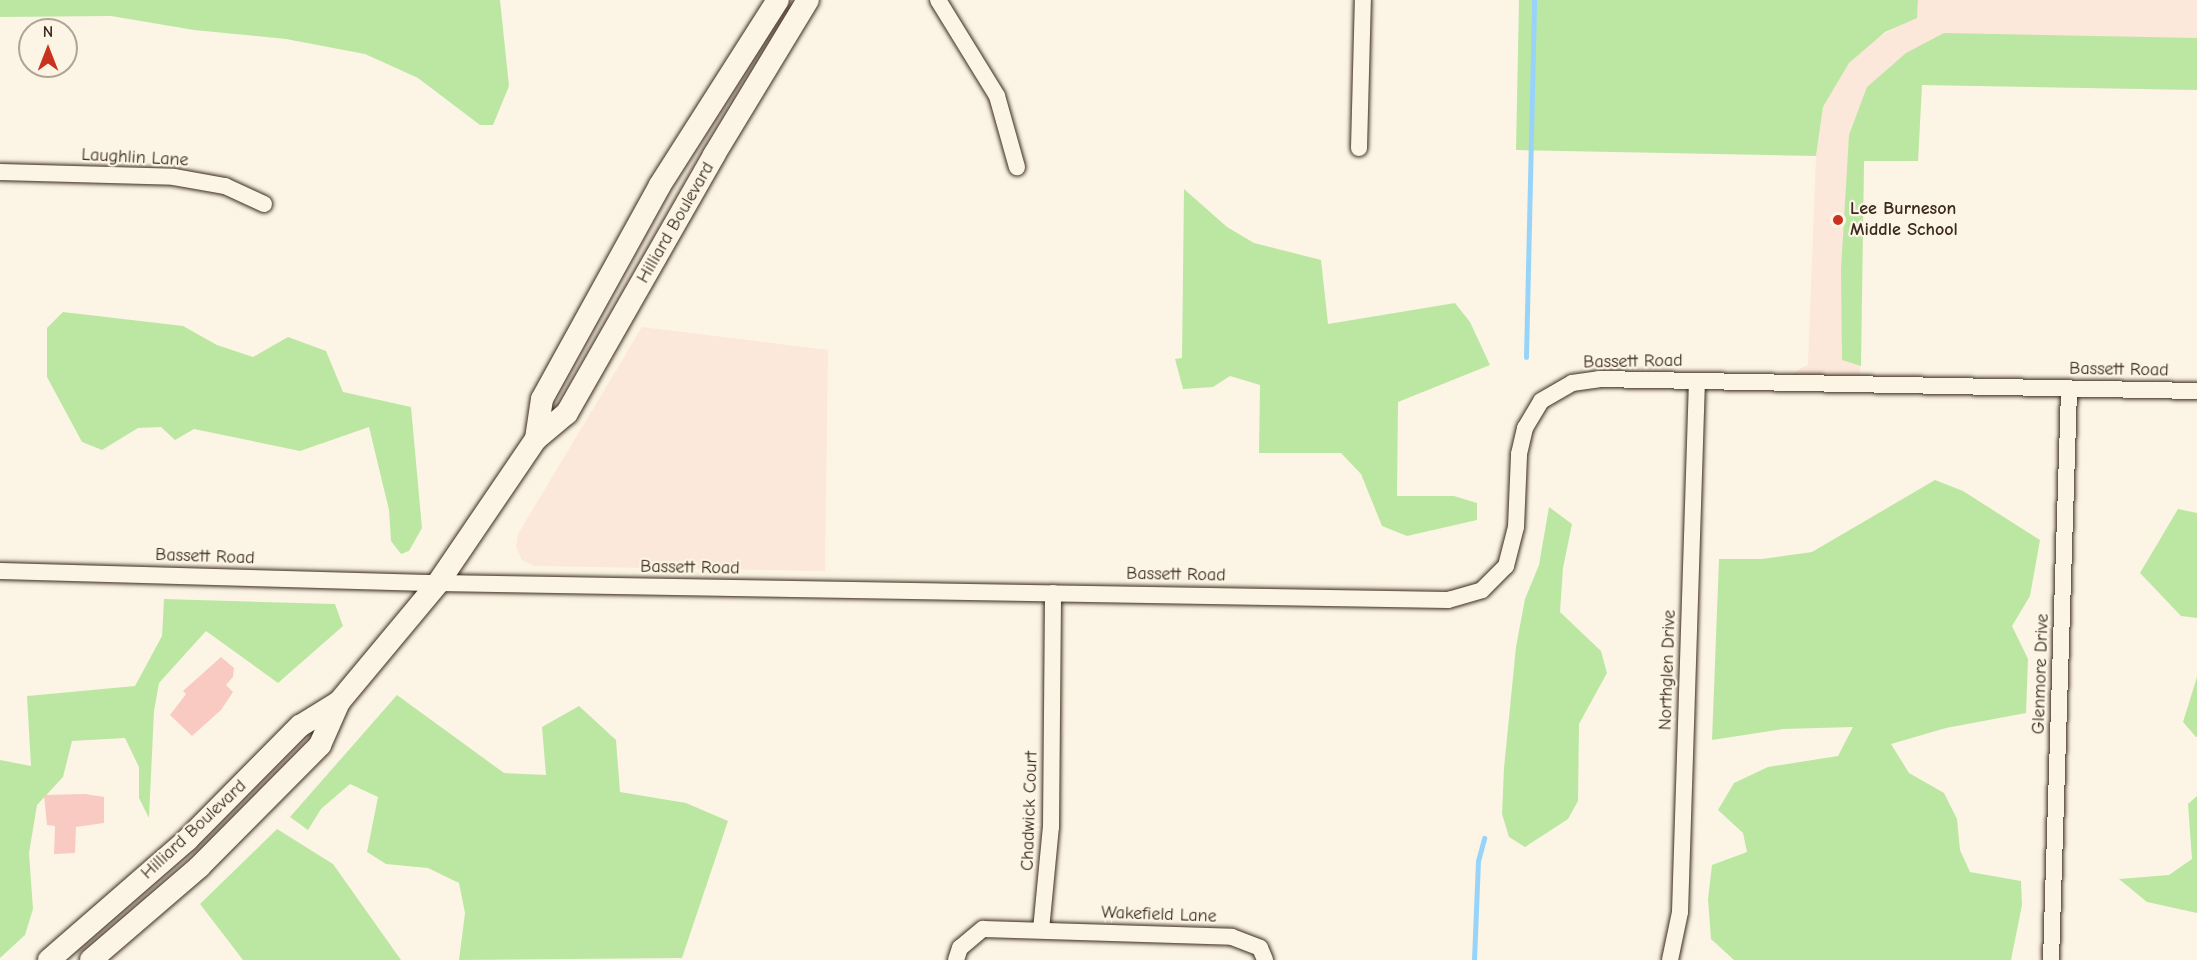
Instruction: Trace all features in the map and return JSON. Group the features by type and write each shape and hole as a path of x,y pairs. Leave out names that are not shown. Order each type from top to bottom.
{"main road":[{"name":"Hilliard Boulevard","path":"536,439 542,399 660,185 778,0"},
{"name":"Hilliard Boulevard","path":"91,960 199,867 320,745 339,702 438,583 536,439 567,413 714,155 808,0"},
{"name":"Hilliard Boulevard","path":"55,958 187,840 300,726 339,702"}],"street":[{"path":"938,0 997,96 1017,167"},
{"path":"1359,148 1363,0"},
{"name":"Laughlin Lane","path":"0,172 174,177 225,186 264,204"},
{"name":"Bassett Road","path":"0,571 438,583 1437,600 1465,597 1496,580 1510,558 1516,527 1521,441 1528,420 1541,401 1565,386 1590,380 1697,381 2197,392"},
{"name":"Northglen Drive","path":"1670,960 1680,912 1697,381"},
{"name":"Glenmore Drive","path":"2051,960 2069,389"},
{"name":"Chadwick Court","path":"1041,930 1051,827 1053,593"},
{"path":"956,960 960,948 983,929 1041,930"},
{"name":"Wakefield Lane","path":"1041,930 1232,937 1260,948 1265,960"}],"shaded area":[{"name":"Lee Burneson Middle School","path":"1918,0 2197,0 2197,90 1922,85 1918,161 1864,161 1860,378 1791,375 1808,364 1816,156 1823,107 1849,63 1868,44 1905,21 1917,18"},
{"path":"642,327 828,350 825,571 534,566 522,560 516,547 518,534"}],"green space":[{"path":"0,0 500,0 509,86 493,125 480,125 418,78 365,54 286,39 194,30 111,16 0,17"},
{"path":"1519,0 1918,0 1917,18 1885,32 1849,63 1823,107 1816,156 1516,150"},
{"path":"1944,33 2197,38 2197,90 1922,85 1918,161 1864,161 1861,366 1842,360 1841,269 1849,135 1867,87 1906,53"},
{"path":"1184,189 1227,227 1254,243 1321,260 1328,324 1455,303 1470,322 1490,365 1398,402 1397,496 1454,496 1477,503 1477,520 1407,536 1382,526 1361,474 1341,453 1259,453 1260,385 1230,376 1213,387 1183,389 1175,359 1182,358"},
{"path":"63,312 183,326 217,345 253,357 288,337 326,351 343,392 411,407 422,528 409,551 401,554 391,541 389,510 369,427 300,451 194,429 175,440 161,427 138,428 102,450 82,442 47,377 47,328"},
{"path":"1935,480 1963,491 2040,540 2030,596 2012,626 2028,659 2026,713 1946,728 1891,744 1909,773 1944,793 1957,819 1960,850 1970,872 2021,881 2022,905 2011,960 1734,960 1711,939 1708,899 1712,865 1747,852 1743,833 1718,810 1734,783 1768,767 1838,756 1853,727 1783,729 1712,740 1719,559 1762,559 1812,552"},
{"path":"1549,507 1572,524 1563,568 1560,612 1601,651 1607,673 1579,724 1578,801 1568,819 1525,847 1509,837 1502,814 1504,768 1516,647 1525,599 1539,565"},
{"path":"2178,509 2197,513 2197,618 2181,616 2140,573"},
{"path":"164,599 335,604 343,626 278,683 206,631 159,683 154,711 149,818 139,798 139,767 125,738 72,741 63,777 37,805 29,853 33,909 25,935 0,958 0,760 31,766 27,696 135,686 162,636"},
{"path":"2197,677 2197,737 2196,737 2183,722"},
{"path":"397,695 504,773 546,775 542,727 579,706 616,740 620,792 686,803 728,821 682,958 459,960 465,913 459,883 428,868 386,864 367,852 378,797 350,784 321,809 308,830 290,817"},
{"path":"2197,796 2197,913 2147,902 2119,879 2169,875 2192,859 2188,804"},
{"path":"277,829 333,864 401,960 243,960 200,904"}],"building":[{"path":"221,657 234,668 233,677 226,685 233,692 221,710 192,736 170,715 186,694 183,691"},
{"path":"85,794 104,797 104,823 76,827 75,853 54,854 55,826 47,825 44,795"}],"waterway":[{"path":"1526,357 1534,0"},
{"path":"1474,960 1478,861 1484,838"}],"place":[{"name":"Lee Burneson Middle School","path":"1838,220"}]}
